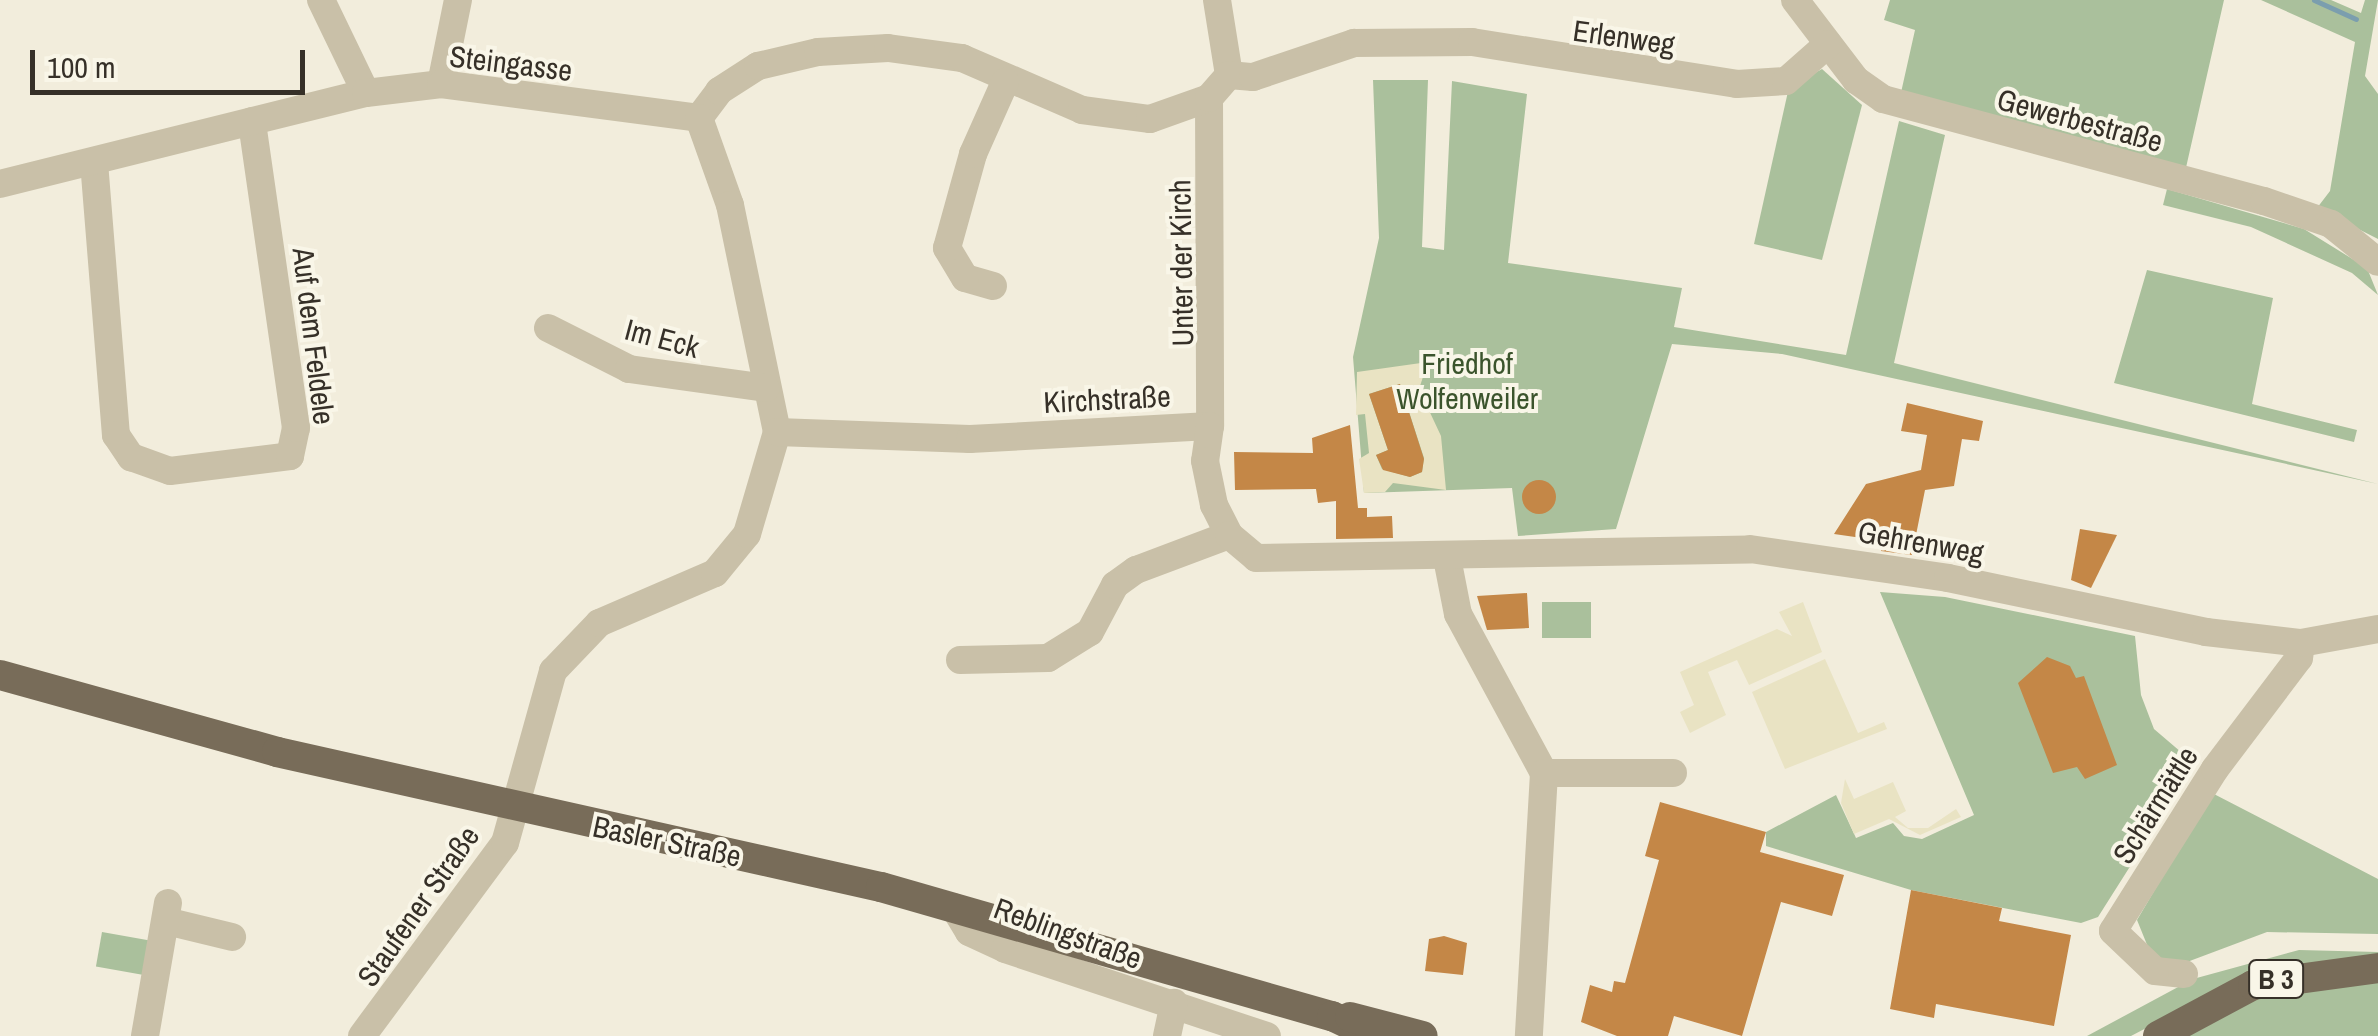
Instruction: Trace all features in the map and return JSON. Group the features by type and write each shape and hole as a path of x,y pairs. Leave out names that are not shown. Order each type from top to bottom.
{"main road":[{"name":"Basler Straße","path":"0,675 520,810 954,907 1332,1016 1423,1036"},
{"name":"B 3","path":"2158,1036 2253,985 2378,968"},
{"name":"Basler Straße","path":"1332,1016 1374,1036"}],"street":[{"path":"321,0 366,93"},
{"path":"441,84 458,0"},
{"path":"520,810 553,671 599,624 715,573 747,534 777,432 730,206 698,118 719,91 758,66 818,52 888,48 962,58 1005,82 1082,110 1150,118 1209,98 1229,74 1218,0"},
{"name":"Gewerbestraße","path":"1794,0 1828,44 1883,99 2281,207 2331,224 2378,262"},
{"name":"Erlenweg","path":"1229,74 1253,77 1354,43 1472,42 1737,84 1786,81 1828,44"},
{"path":"993,286 965,278 947,248 973,154 1005,82"},
{"name":"Steingasse","path":"0,184 366,93 441,84 698,118"},
{"name":"Unter der Kirch","path":"1209,98 1210,426"},
{"name":"Auf dem Feldele","path":"94,162 116,435 131,457 170,470 290,456 296,428 252,121"},
{"name":"Im Eck","path":"548,328 629,369 766,388"},
{"name":"Kirchstraße","path":"777,432 970,439 1210,426 1209,487 1230,535"},
{"path":"960,660 1048,658 1090,632 1115,585 1136,570 1230,535 1256,558 1447,558 1458,614 1544,774 1529,1036"},
{"name":"Gehrenweg","path":"1447,558 1750,549 2301,643 2378,629"},
{"name":"Schärmättle","path":"2184,974 2155,970 2114,931 2215,769 2299,658 2301,643"},
{"path":"1544,774 1673,773"},
{"name":"Staufener Straße","path":"362,1036 505,843 520,810"},
{"name":"Reblingstraße","path":"954,907 984,940 1267,1036"},
{"path":"145,1036 167,912 232,937"},
{"path":"1167,1036 1174,1004"}],"green space":[{"path":"1890,0 2224,0 2185,172 1900,97 1915,30 1884,20"},
{"path":"2261,0 2331,0 2361,13 2365,0 2378,0 2365,76 2378,94 2378,239 2317,208 2330,191 2355,42"},
{"path":"1822,69 1862,105 1822,260 1754,244 1789,87"},
{"name":"Friedhof Wolfenweiler","path":"1373,80 1428,80 1422,247 1444,250 1452,81 1527,94 1508,263 1682,288 1674,327 1846,355 1899,121 1945,135 1894,363 2378,484 1782,354 1672,344 1616,529 1518,536 1512,488 1364,493 1353,357 1379,238"},
{"path":"2167,189 2304,229 2367,268 2378,295 2352,273 2251,227 2163,205"},
{"path":"2147,270 2273,298 2252,404 2357,430 2354,442 2114,383"},
{"path":"1880,592 1945,597 2135,636 2141,695 2154,729 2195,764 2098,917 2081,923 1911,890 1766,846 1766,832 1836,795 1856,838 1893,823 1904,836 1922,839 1974,815"},
{"path":"1542,602 1591,602 1591,638 1542,638"},
{"path":"2212,793 2378,879 2378,934 2267,932 2179,965 2152,957 2137,920"},
{"path":"102,932 151,941 145,975 96,966"},
{"path":"2299,950 2378,952 2378,956 2259,969 2131,1036 2087,1036 2193,979"},
{"path":"2378,980 2378,1036 2186,1036 2252,995"}],"shaded area":[{"path":"1428,362 1419,389 1441,436 1446,490 1393,483 1385,492 1364,493 1359,459 1369,453 1365,414 1356,415 1357,372","holes":["1400,384 1424,458 1422,472 1410,477 1382,469 1376,455 1388,450 1369,394"]},
{"path":"1803,602 1822,652 1749,685 1737,660 1708,672 1726,715 1690,733 1680,712 1694,705 1680,672 1777,629 1792,636 1779,612"},
{"path":"1825,659 1858,733 1884,722 1887,729 1785,769 1752,692"},
{"path":"1845,779 1854,799 1893,782 1906,811 1895,817 1908,828 1928,828 1956,809 1961,817 1920,835 1889,819 1854,834 1841,803"}],"building":[{"path":"1400,384 1424,459 1422,472 1410,477 1383,470 1376,455 1388,450 1369,394"},
{"path":"1907,403 1983,421 1979,441 1962,439 1954,486 1925,490 1912,555 1881,551 1883,541 1834,534 1866,484 1921,470 1927,435 1901,431"},
{"path":"1350,425 1358,508 1367,508 1367,517 1392,516 1393,538 1336,539 1336,501 1318,503 1316,489 1235,490 1234,452 1313,453 1312,438"},
{"path":"1539,480 1551,485 1556,497 1551,509 1539,514 1527,509 1522,497 1527,485"},
{"path":"2080,529 2117,535 2091,588 2071,580"},
{"path":"1527,593 1529,628 1487,630 1477,596"},
{"path":"2047,657 2070,666 2076,678 2084,676 2117,765 2085,779 2077,767 2053,773 2018,683"},
{"path":"1660,802 1766,832 1760,852 1844,875 1832,916 1781,902 1742,1036 1674,1016 1668,1036 1617,1036 1581,1022 1590,985 1612,992 1614,981 1625,983 1659,860 1645,856"},
{"path":"1911,890 2002,908 1999,921 2071,935 2054,1026 1936,1004 1934,1018 1890,1009"},
{"path":"1444,936 1467,943 1463,975 1425,971 1429,939"}],"waterway":[{"path":"2314,0 2356,19"}]}
